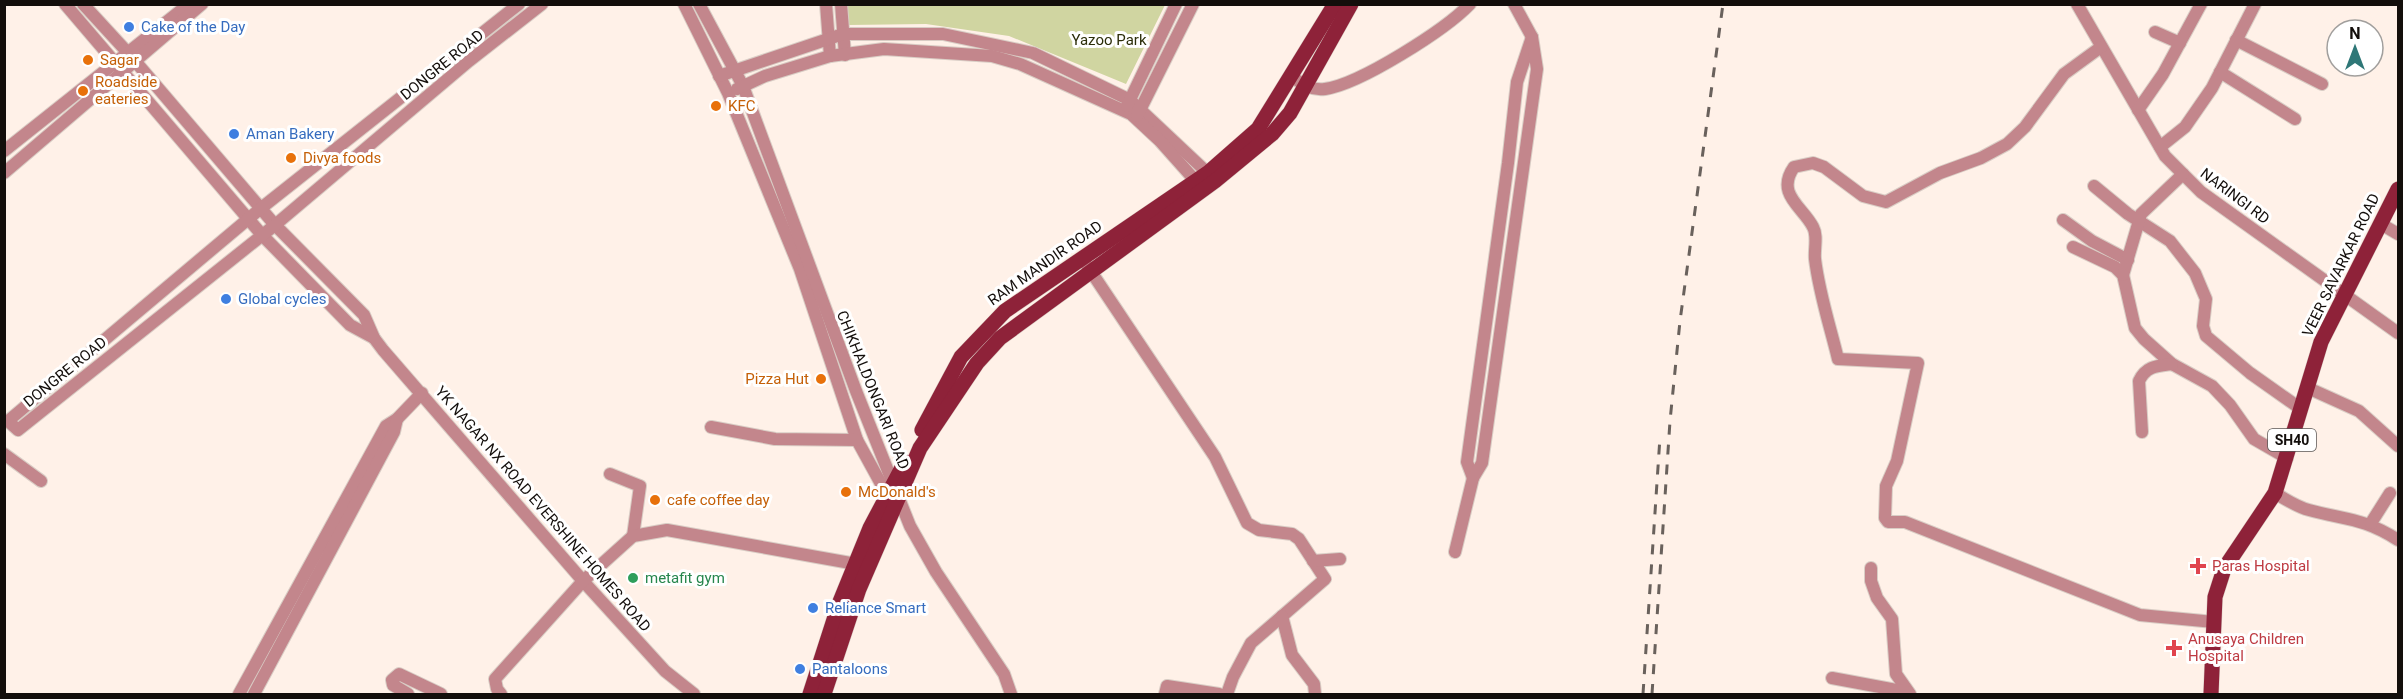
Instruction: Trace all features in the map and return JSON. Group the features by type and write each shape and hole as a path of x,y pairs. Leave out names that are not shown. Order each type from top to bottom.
{"main road":[{"path":"810,694 839,604 856,564 920,448 977,363 1000,338 1086,265 1272,134 1290,113 1305,87 1335,4"},
{"path":"1206,181 1258,129 1291,76 1351,4"},
{"name":"VEER SAVARKAR ROAD","path":"2211,694 2215,597 2224,569 2275,493 2321,342 2398,189"},
{"path":"824,694 894,495"}],"street":[{"name":"YK NAGAR NX ROAD EVERSHINE HOMES ROAD","path":"64,4 261,235 350,325 374,338"},
{"name":"YK NAGAR NX ROAD EVERSHINE HOMES ROAD","path":"83,4 133,58 260,209 364,315 374,338 583,581 665,671 694,694"},
{"path":"133,58 189,4"},
{"path":"5,150 120,68 202,4"},
{"name":"DONGRE ROAD","path":"519,4 260,209 8,421 18,430 275,225 469,61 542,4"},
{"name":"CHIKHALDONGARI ROAD","path":"684,4 728,93 800,269 857,440 894,495 936,572 1005,674 1011,694"},
{"name":"CHIKHALDONGARI ROAD","path":"699,4 743,86 894,495"},
{"path":"826,4 830,56"},
{"path":"841,4 845,55"},
{"path":"1127,105 1176,4"},
{"path":"1138,114 1193,4"},
{"path":"1291,76 1305,87 1323,89 1343,84 1369,72 1430,34 1470,4"},
{"path":"1455,552 1473,478 1482,463 1537,69 1532,37 1514,4"},
{"name":"NARINGI RD","path":"2077,4 2160,147 2183,174 2201,192 2398,333"},
{"path":"2138,110 2180,43 2201,4"},
{"path":"2160,147 2185,127 2220,72 2255,4"},
{"path":"2155,32 2180,43"},
{"path":"719,76 828,37 843,34 944,34 1033,53 1127,105 1206,181"},
{"path":"1473,478 1467,462 1517,82 1532,37"},
{"path":"2236,40 2322,84"},
{"path":"2101,47 2064,74 2025,127 2007,144 1981,158 1941,173 1886,202 1863,196 1824,167 1813,163 1794,167 1789,174 1789,187 1793,202 1815,229 1815,258 1838,358 1918,363 1897,461 1886,486 1885,518 1888,522 1905,522 2140,615 2214,622"},
{"path":"728,93 765,76 830,56 884,49 992,56 1020,64 1127,105"},
{"path":"4,173 120,68"},
{"path":"2220,72 2295,119"},
{"path":"2183,174 2141,214 2123,275 2134,328 2172,364 2212,386 2230,405 2254,439 2287,458"},
{"path":"2094,186 2139,221 2170,241 2195,273 2206,299 2203,326 2206,336 2301,409"},
{"path":"2063,220 2092,242 2128,260"},
{"path":"2381,224 2398,234"},
{"path":"2073,247 2115,267 2123,275"},
{"path":"1086,265 1215,457 1247,523 1258,530 1292,534 1299,539 1325,579 1251,643 1233,677 1227,694"},
{"path":"1491,292 1506,293"},
{"path":"2142,432 2139,381 2148,368 2172,364"},
{"path":"2308,388 2359,411 2398,446"},
{"path":"239,694 282,626 354,494 386,426 397,419 422,393"},
{"path":"711,427 775,439 857,440"},
{"path":"4,454 41,480"},
{"path":"610,474 640,486 633,536"},
{"path":"2275,493 2309,510 2348,516 2371,523 2398,540"},
{"path":"2371,523 2390,493"},
{"path":"501,694 496,690 495,679 583,581 633,536 667,530 856,564"},
{"path":"1313,561 1340,559"},
{"path":"1871,568 1871,580 1877,598 1892,619 1896,674 1908,693"},
{"path":"1282,616 1292,655 1314,684 1315,694"},
{"path":"254,694 282,626"},
{"path":"408,694 393,685 394,677 401,674 422,690 441,694"},
{"path":"1832,678 1908,693"},
{"path":"1165,694 1167,686 1219,694"}],"green space":[{"name":"Yazoo Park","path":"848,5 1165,5 1126,84 1009,36 926,24 848,25"}],"railway":[{"path":"1652,694 1670,421 1680,321 1723,4"},
{"path":"1643,694 1660,437"}],"place":[{"name":"Cake of the Day","path":"129,27"},
{"name":"Sagar","path":"88,60"},
{"name":"Roadside eateries","path":"83,91"},
{"name":"KFC","path":"716,106"},
{"name":"Aman Bakery","path":"234,134"},
{"name":"Divya foods","path":"291,158"},
{"name":"Global cycles","path":"226,299"},
{"name":"Pizza Hut","path":"821,379"},
{"name":"McDonald's","path":"846,492"},
{"name":"cafe coffee day","path":"655,500"},
{"name":"Paras Hospital","path":"2198,566"},
{"name":"metafit gym","path":"633,578"},
{"name":"Reliance Smart","path":"813,608"},
{"name":"Anusaya Children Hospital","path":"2174,648"},
{"name":"Pantaloons","path":"800,669"}]}
